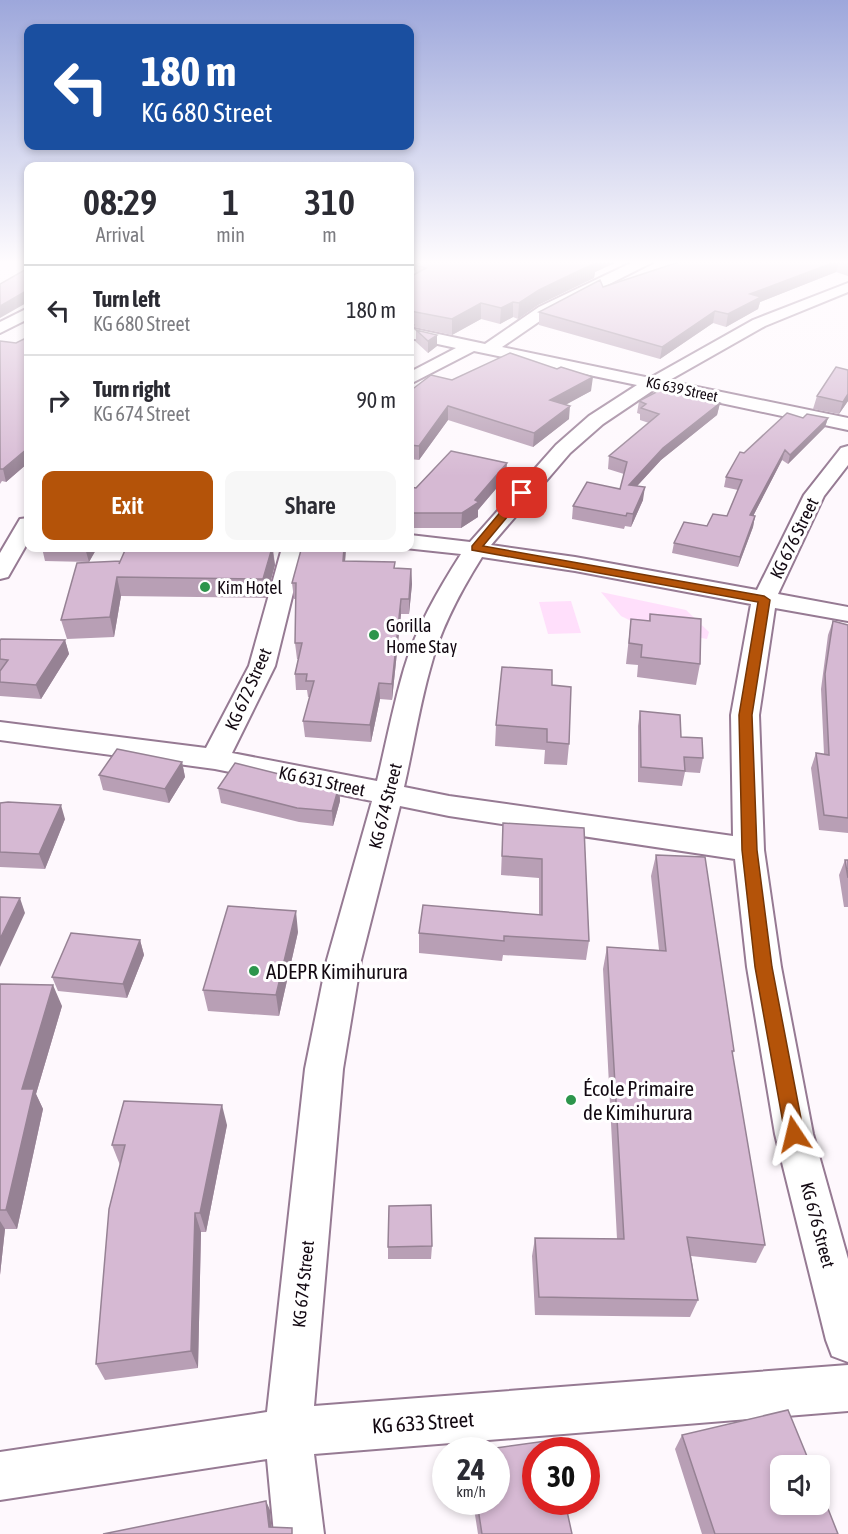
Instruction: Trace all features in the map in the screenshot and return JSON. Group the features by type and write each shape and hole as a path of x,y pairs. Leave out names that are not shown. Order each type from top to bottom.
{"street":[{"name":"KG 639 Street","path":"414,334 848,424"},
{"path":"414,376 480,347 504,334"},
{"name":"KG 674 Street","path":"299,1534 288,1432 324,1069 344,960 388,795 417,668 432,627 476,548 563,449 596,420 653,383 740,334"},
{"name":"KG 676 Street","path":"848,453 814,495 764,600 745,715 749,850 764,967 794,1134 848,1340"},
{"path":"0,572 24,531"},
{"path":"414,542 476,548 848,614"},
{"name":"KG 672 Street","path":"215,759 262,666 292,552"},
{"name":"KG 631 Street","path":"0,731 215,759 388,795 749,850"},
{"name":"KG 633 Street","path":"0,1476 288,1432 848,1388"}],"shaded area":[{"path":"601,592 686,610 709,632 707,639 645,628 621,616"},
{"path":"571,601 581,633 548,634 539,602"}],"building":[{"path":"420,334 437,335 428,341"},
{"path":"615,334 682,334 662,347"},
{"path":"24,339 24,451 0,469 0,341 16,343"},
{"path":"510,353 557,369 561,367 593,377 550,400 570,406 534,433 448,406 419,446 414,445 414,388 431,375 452,380"},
{"path":"836,367 848,370 848,394 843,402 817,396"},
{"path":"662,389 673,392 677,390 720,403 663,448 629,485 645,487 633,514 627,513 626,516 573,506 587,482 620,489 627,462 609,456 659,414 641,408 646,404 639,401"},
{"path":"787,413 803,418 807,414 828,418 790,455 785,450 750,515 755,516 740,557 674,543 684,522 707,526 713,514 727,516 742,480 726,477 740,452 744,453"},
{"path":"451,451 507,463 475,500 479,502 462,513 414,513 414,488"},
{"path":"124,552 271,552 263,579 117,577 110,617 61,620 77,563 120,561 119,564"},
{"path":"300,552 344,552 343,561 395,562 394,568 411,569 409,599 401,599 392,684 379,683 370,725 303,721 314,681 306,681 307,674 295,674 302,643 295,643 296,583 292,583"},
{"path":"650,614 701,619 700,664 641,657 642,645 629,643 631,619 650,621"},
{"path":"833,621 848,625 848,818 824,815 816,753 829,755 825,674"},
{"path":"1,639 65,640 36,685 0,682 0,671 8,660 0,659"},
{"path":"502,667 552,670 552,685 571,687 569,744 547,742 547,729 496,725"},
{"path":"640,711 680,715 681,737 702,738 703,758 684,757 685,771 641,767"},
{"path":"117,749 182,762 165,789 99,775"},
{"path":"235,763 295,778 292,782 339,786 332,811 297,808 218,788"},
{"path":"0,803 61,805 39,854 0,852"},
{"path":"503,823 584,828 589,941 504,936 504,941 419,933 423,905 542,915 542,859 502,856"},
{"path":"656,855 705,857 734,1051 732,1051 765,1245 687,1237 698,1300 539,1297 535,1238 624,1239 607,947 666,951"},
{"path":"845,860 848,860 848,878"},
{"path":"0,897 20,898 0,939"},
{"name":"ADEPR Kimihurura","path":"228,906 296,911 276,995 203,990"},
{"path":"71,933 140,940 123,984 52,977"},
{"path":"0,984 53,985 22,1089 34,1089 6,1210 0,1210"},
{"path":"124,1101 222,1105 200,1213 195,1213 191,1351 96,1364 109,1209 125,1145 112,1145"},
{"path":"431,1205 432,1246 388,1247 389,1206"},
{"path":"788,1410 806,1455 770,1455 770,1515 830,1514 838,1534 715,1534 682,1435"},
{"path":"522,1444 522,1515 568,1515 572,1534 482,1534 479,1515 510,1515 510,1446"},
{"path":"266,1501 269,1527 292,1528 292,1534 103,1534"}],"place":[{"name":"Kim Hotel","path":"205,587"},
{"name":"Gorilla Home Stay","path":"374,635"},
{"name":"ADEPR Kimihurura","path":"254,971"},
{"name":"École Primaire de Kimihurura","path":"571,1100"}],"route":[{"path":"522,493 476,548 764,600 745,715 749,850 764,967 794,1134"}]}
